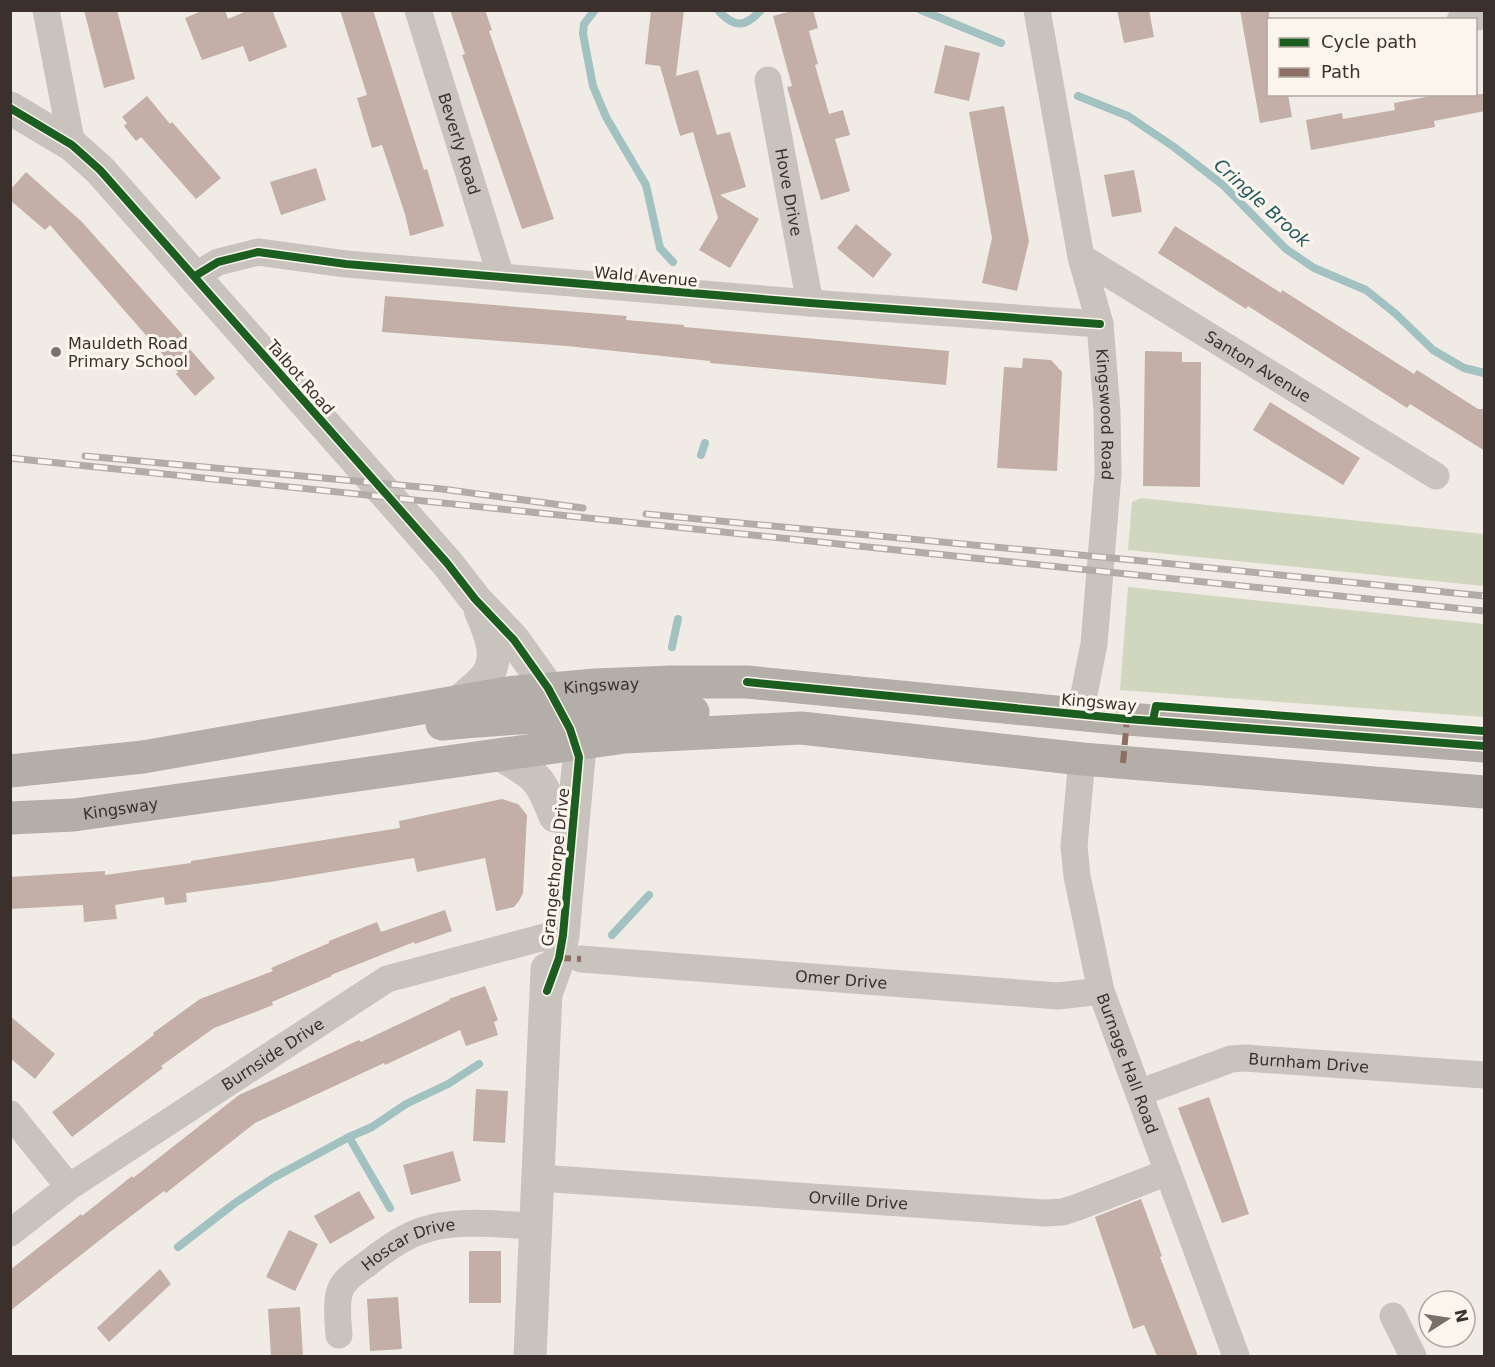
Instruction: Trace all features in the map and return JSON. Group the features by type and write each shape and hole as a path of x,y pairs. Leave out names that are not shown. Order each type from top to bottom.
{"highway":[{"name":"Kingsway","path":"10,818 74,815 501,755 562,723 671,682 747,682 1080,714 1485,746"},
{"name":"Kingsway","path":"10,771 143,758 459,701 562,723"},
{"name":"Kingsway","path":"332,725 418,727 513,717 562,723 706,712 801,728 1082,759 1485,792"}],"street":[{"path":"46,10 72,145"},
{"name":"Beverly Road","path":"418,10 501,277"},
{"name":"Kingswood Road","path":"1037,10 1081,257 1100,324 1107,411 1108,474 1094,644 1080,714"},
{"name":"Hove Drive","path":"768,80 810,303"},
{"name":"Talbot Road","path":"10,108 72,145 100,170 447,563 475,599 514,640 562,723"},
{"name":"Wald Avenue","path":"195,276 218,262 258,252 346,264 810,303 1100,324"},
{"name":"Santon Avenue","path":"1081,257 1436,476"},
{"name":"Talbot Road","path":"459,701 485,678 490,669 494,651 489,631 475,599"},
{"name":"Grangethorpe Drive","path":"562,723 555,816 564,943"},
{"name":"Grangethorpe Drive","path":"530,1356 547,991 564,943 579,770 579,757 562,723"},
{"path":"501,755 524,767 540,782 555,816"},
{"name":"Burnage Hall Road","path":"1082,759 1074,846 1077,876 1101,991 1236,1356"},
{"name":"Omer Drive","path":"564,943 1058,996 1101,991"},
{"name":"Burnside Drive","path":"10,1233 69,1187 387,979 564,943"},
{"name":"Burnham Drive","path":"1139,1093 1231,1059 1485,1075"},
{"path":"10,1114 69,1187"},
{"name":"Orville Drive","path":"539,1178 1045,1214 1078,1207 1168,1172"},
{"name":"Hoscar Drive","path":"339,1335 337,1309 339,1291 350,1277 371,1261 421,1231 444,1226 536,1226"},
{"path":"1393,1316 1413,1356"}],"green space":[{"path":"1141,498 1484,534 1484,586 1128,550 1132,502"},
{"path":"1128,587 1484,624 1484,717 1120,690"}],"building":[{"path":"84,10 117,10 135,79 104,88"},
{"path":"204,10 225,10 228,19 249,10 272,10 287,47 249,62 243,46 202,60 185,18"},
{"path":"340,10 373,10 444,226 410,236 382,145 372,148 357,98 367,95"},
{"path":"450,10 485,10 492,30 489,31 554,219 522,229 462,55 465,54"},
{"path":"651,10 684,10 676,76 698,70 717,135 730,132 746,187 720,195 759,219 730,268 699,250 718,218 693,132 680,136 660,66 645,64"},
{"path":"795,10 813,10 818,28 809,31 818,64 815,65 829,114 843,110 850,135 835,139 850,191 821,200 787,87 792,86 773,16"},
{"path":"1117,10 1149,10 1154,37 1124,43"},
{"path":"1240,10 1269,10 1269,18 1267,18 1267,96 1288,96 1292,117 1260,123"},
{"path":"945,45 980,53 969,101 934,93"},
{"path":"1485,94 1485,111 1434,121 1435,127 1311,150 1306,120 1342,113 1343,119 1395,110 1394,103 1431,96"},
{"path":"147,96 221,178 196,199 141,137 136,141 124,126 127,123 122,117"},
{"path":"1004,106 1029,241 1017,291 982,283 992,238 969,112"},
{"path":"316,168 326,200 281,215 270,182"},
{"path":"1134,170 1142,212 1112,217 1104,175"},
{"path":"26,172 82,222 190,343 187,346 215,378 195,396 176,374 178,372 50,225 45,230 10,200 10,190"},
{"path":"856,224 892,254 873,278 837,248"},
{"path":"1175,226 1281,293 1282,290 1414,374 1417,370 1478,409 1485,409 1485,451 1410,404 1407,408 1248,306 1246,309 1158,253"},
{"path":"385,296 627,316 626,320 684,325 684,327 949,351 946,385 710,363 710,361 567,346 382,332"},
{"path":"1145,351 1182,352 1182,362 1201,362 1200,487 1143,486"},
{"path":"1023,358 1051,360 1062,372 1057,471 997,468 1004,367 1022,368"},
{"path":"1270,402 1360,458 1343,485 1253,430"},
{"path":"502,799 518,804 527,815 523,893 514,907 496,911 485,858 417,872 414,858 270,882 186,893 187,902 165,905 164,897 115,905 117,919 84,922 83,905 10,909 10,877 105,871 105,875 191,863 191,861 400,828 399,821"},
{"path":"445,910 452,931 415,944 414,942 331,975 272,1002 273,1005 214,1028 161,1066 163,1068 72,1137 52,1112 200,999 273,971 271,968 377,922 381,932"},
{"path":"485,986 498,1020 494,1022 498,1035 466,1046 460,1030 255,1123 10,1311 10,1270 239,1095 359,1040 361,1042 449,999"},
{"path":"10,1016 55,1054 35,1079 10,1058"},
{"path":"476,1089 508,1091 505,1143 473,1141"},
{"path":"1209,1097 1249,1214 1222,1223 1178,1108"},
{"path":"453,1151 461,1181 411,1195 403,1165"},
{"path":"359,1191 375,1218 330,1244 314,1216"},
{"path":"1141,1199 1162,1256 1160,1257 1198,1356 1157,1356 1144,1325 1133,1329 1095,1217"},
{"path":"289,1230 318,1244 295,1291 266,1277"},
{"path":"469,1251 501,1251 501,1303 469,1303"},
{"path":"160,1269 171,1284 109,1342 97,1328"},
{"path":"398,1297 402,1349 370,1351 367,1299"},
{"path":"300,1307 303,1356 271,1356 268,1309"}],"waterway":[{"path":"595,10 584,24 583,34 593,86 606,117 646,185 660,248 673,262"},
{"name":"Cringle Brook","path":"718,10 729,20 740,24 750,20 761,10"},
{"name":"Cringle Brook","path":"921,10 1001,43"},
{"name":"Cringle Brook","path":"1078,96 1128,116 1174,147 1223,185 1286,249 1314,268 1366,290 1396,314 1433,350 1464,368 1484,373"},
{"path":"701,455 705,443"},
{"path":"672,647 678,619"},
{"path":"612,935 649,895"},
{"path":"178,1247 235,1203 273,1178 372,1127 406,1104 448,1084 479,1064"},
{"path":"349,1137 390,1208"}],"railway":[{"path":"85,456 442,489 583,508"},
{"path":"10,458 1484,611"},
{"path":"646,514 1484,596"}],"marked path":[{"path":"1123,763 1127,719"},
{"path":"559,958 581,959"}],"cycle path":[{"path":"10,108 72,145 100,170 447,563 475,599 514,640 548,688 570,729 579,757 563,935 559,958 547,991"},
{"path":"195,276 218,262 258,252 346,264 810,303 1100,324"},
{"path":"747,682 1127,719 1484,746"},
{"path":"1153,720 1156,706 1484,731"}],"place":[{"name":"Mauldeth Road Primary School","path":"56,352"}]}
